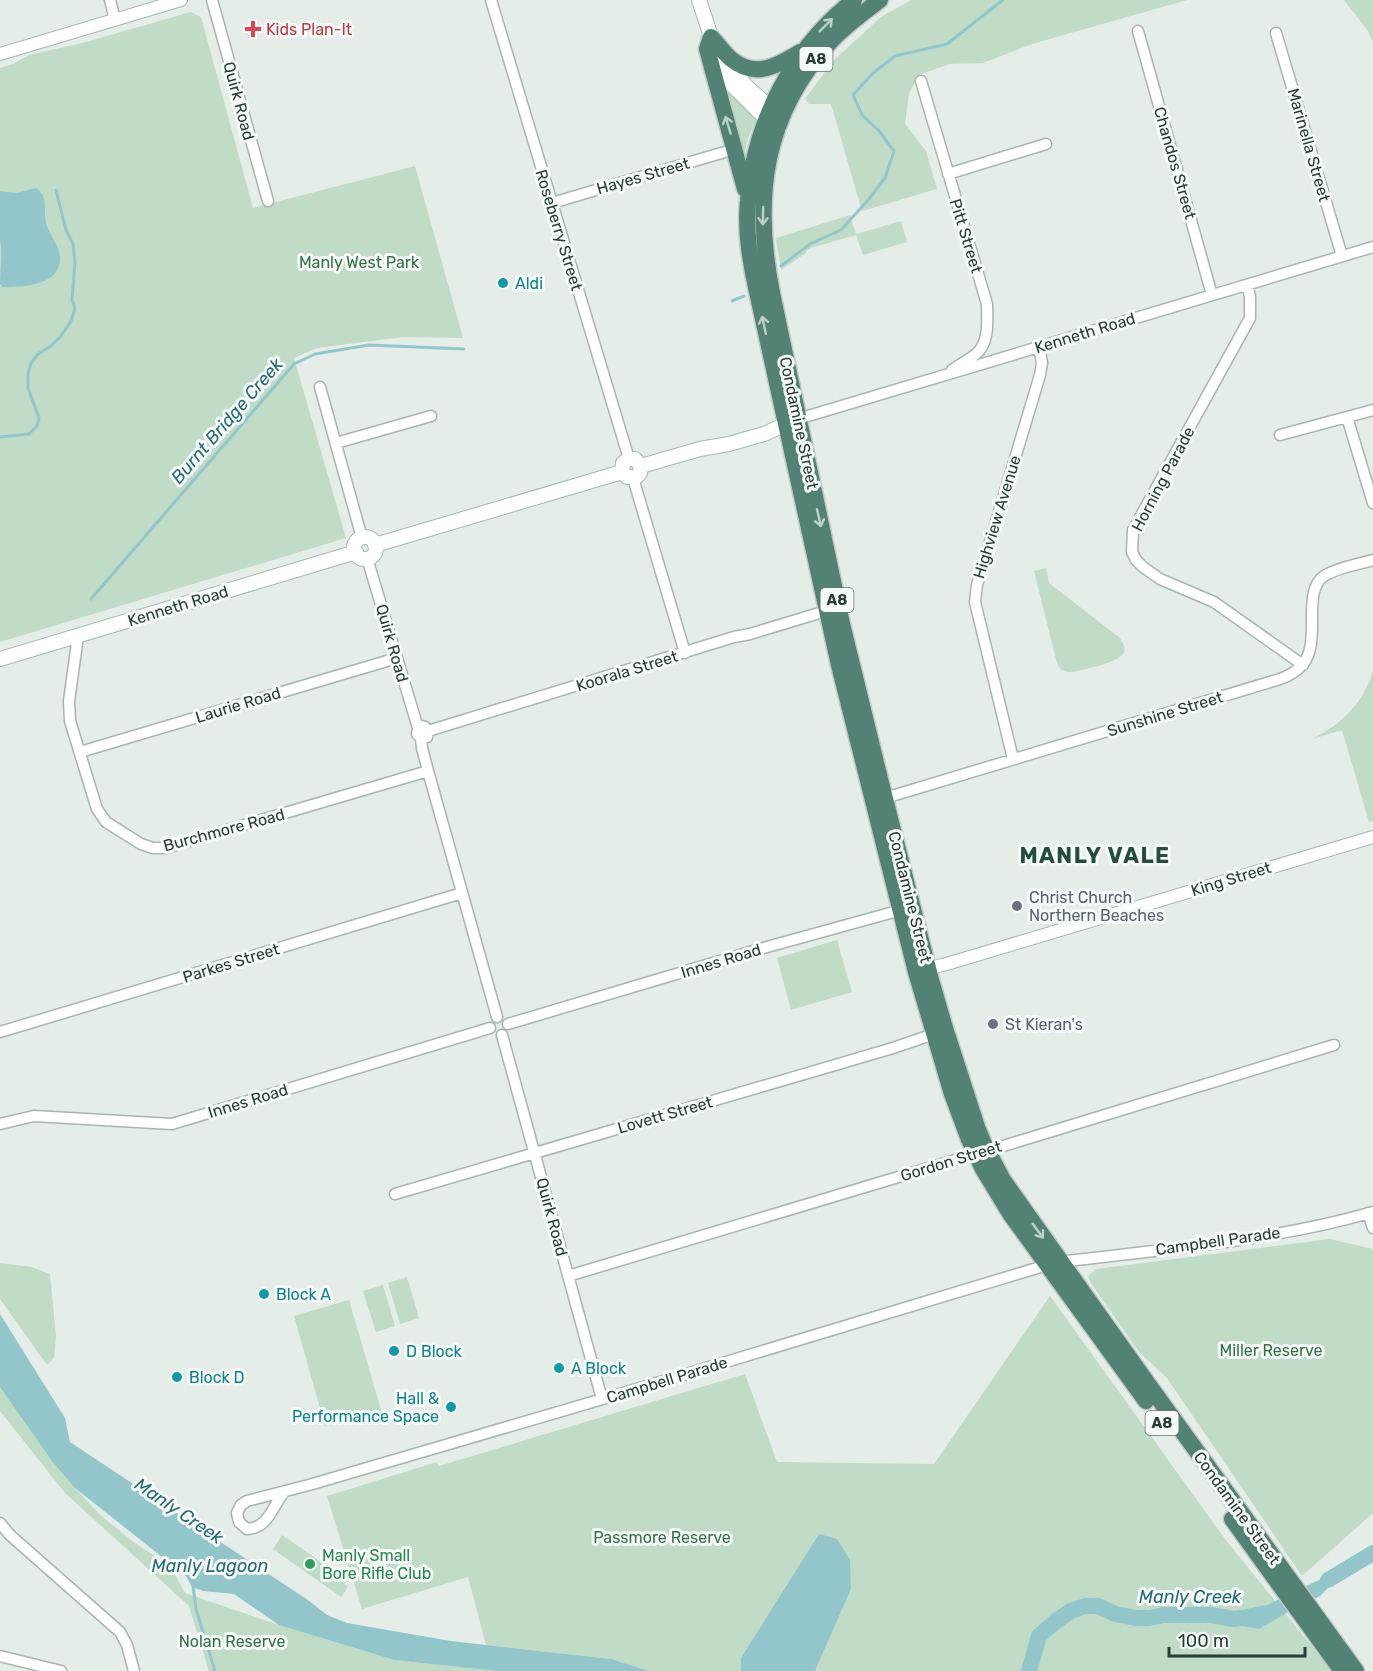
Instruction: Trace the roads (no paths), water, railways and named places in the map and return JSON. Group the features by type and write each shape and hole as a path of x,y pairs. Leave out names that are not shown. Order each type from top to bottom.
{"highway":[{"name":"A8","path":"747,202 754,160 787,75 805,48 826,24 854,0"},
{"name":"A8","path":"773,115 817,58 848,24 880,0"},
{"path":"747,202 707,49 711,38 731,59 755,70 770,68 805,48"},
{"name":"Condamine Street","path":"761,277 764,242 763,199 773,115"},
{"name":"Condamine Street","path":"747,202 748,244 761,277 792,422 885,798 934,1034 952,1094 981,1153"},
{"name":"Condamine Street","path":"792,422 826,611 901,910 945,1028 993,1187 1011,1215 1054,1263 1282,1578 1342,1671"},
{"name":"Condamine Street","path":"1306,1612 1356,1671"}],"main road":[{"path":"699,0 711,38 747,87 773,115"},
{"name":"Kenneth Road","path":"375,545 700,449 764,434 792,422"},
{"path":"362,538 369,538 375,545 374,554 361,555 355,543 362,538"},
{"name":"Kenneth Road","path":"0,659 361,555"}],"street":[{"path":"110,0 115,20"},
{"path":"0,54 181,0"},
{"name":"Quirk Road","path":"212,0 268,201"},
{"name":"Roseberry Street","path":"491,0 685,653"},
{"name":"Chandos Street","path":"1138,31 1212,295"},
{"name":"Marinella Street","path":"1276,33 1342,256"},
{"name":"Pitt Street","path":"921,81 987,304 985,341 978,353 944,375"},
{"path":"948,174 1046,144"},
{"name":"Hayes Street","path":"552,203 735,149"},
{"name":"Kenneth Road","path":"792,422 1373,247"},
{"name":"Horning Parade","path":"1247,285 1250,296 1250,318 1133,530 1132,552 1136,560 1150,573 1214,602 1303,665"},
{"name":"Highview Avenue","path":"1013,759 975,602 976,585 1040,375 1042,363 1039,347"},
{"path":"320,387 362,538"},
{"path":"1280,435 1373,410"},
{"path":"336,443 431,416"},
{"path":"1347,417 1373,503"},
{"name":"Quirk Road","path":"361,555 422,732 422,748 496,1017"},
{"path":"1303,665 1311,646 1314,593 1318,583 1330,573 1373,560"},
{"name":"Koorala Street","path":"422,732 826,611"},
{"name":"Burchmore Road","path":"78,636 69,701 70,721 97,809 106,822 141,844 153,848 166,848 428,771"},
{"name":"Laurie Road","path":"80,752 397,658"},
{"name":"Sunshine Street","path":"885,798 1280,679 1292,674 1303,665"},
{"name":"King Street","path":"922,970 1373,837"},
{"name":"Parkes Street","path":"0,1032 462,893"},
{"name":"Innes Road","path":"508,1024 901,910"},
{"path":"496,1017 503,1017 508,1024 507,1030 502,1035 496,1035 490,1028 491,1021 496,1017"},
{"name":"Innes Road","path":"0,1124 34,1116 172,1124 490,1028"},
{"name":"Lovett Street","path":"395,1194 934,1034"},
{"name":"Quirk Road","path":"502,1035 602,1399"},
{"name":"Gordon Street","path":"568,1276 1334,1045"},
{"path":"1370,1213 1373,1228"},
{"name":"Campbell Parade","path":"285,1491 260,1526 247,1529 239,1522 237,1513 240,1505 247,1501 602,1399 1054,1263 1299,1230 1370,1213"},
{"path":"0,1523 10,1535 120,1632 127,1645 134,1671"},
{"path":"0,1656 61,1671"}],"water":[{"path":"36,188 43,196 47,226 60,256 59,266 55,274 40,283 2,287 0,284 0,191 17,193"},
{"name":"Manly Lagoon","path":"0,1314 65,1418 70,1442 308,1600 327,1615 347,1623 451,1641 611,1659 649,1671 496,1671 394,1660 279,1625 234,1594 203,1591 192,1587 186,1576 75,1488 52,1461 0,1387"},
{"path":"819,1534 837,1539 850,1560 851,1589 815,1671 741,1671 741,1658"},
{"path":"1347,1569 1320,1596 1259,1629 1231,1624 1219,1616 1267,1605 1327,1576"}],"waterway":[{"name":"Burnt Bridge Creek","path":"781,266 810,244 841,230 885,178 894,151 879,131 862,115 853,95 872,74 895,56 947,44 1003,0"},
{"path":"0,437 29,434 37,426 39,418 28,388 31,363 38,354 60,337 71,321 75,308 72,300 75,262 73,244 66,230 56,190"},
{"name":"Burnt Bridge Creek","path":"732,301 744,296"},
{"name":"Burnt Bridge Creek","path":"91,599 294,364 315,354 369,345 464,349"},
{"name":"Manly Creek","path":"1328,1580 1373,1553"},
{"path":"193,1586 196,1609 215,1671"},
{"name":"Manly Creek","path":"1029,1671 1039,1636 1071,1611 1085,1606 1098,1606 1115,1614 1136,1618 1163,1615 1210,1615 1241,1618"}],"place":[{"name":"Kids Plan-It","path":"253,29"},
{"name":"Aldi","path":"503,283"},
{"name":"Christ Church Northern Beaches","path":"1017,906"},
{"name":"St Kieran's","path":"993,1024"},
{"name":"Block A","path":"264,1294"},
{"name":"D Block","path":"394,1351"},
{"name":"A Block","path":"559,1368"},
{"name":"Block D","path":"177,1377"},
{"name":"Hall & Performance Space","path":"451,1407"},
{"name":"Manly Small Bore Rifle Club","path":"310,1564"}],"district":[{"name":"MANLY VALE","path":"1095,855"}],"park label":[{"name":"Manly West Park","path":"359,262"},
{"name":"Miller Reserve","path":"1271,1350"},
{"name":"Passmore Reserve","path":"662,1537"},
{"name":"Nolan Reserve","path":"232,1641"}]}
